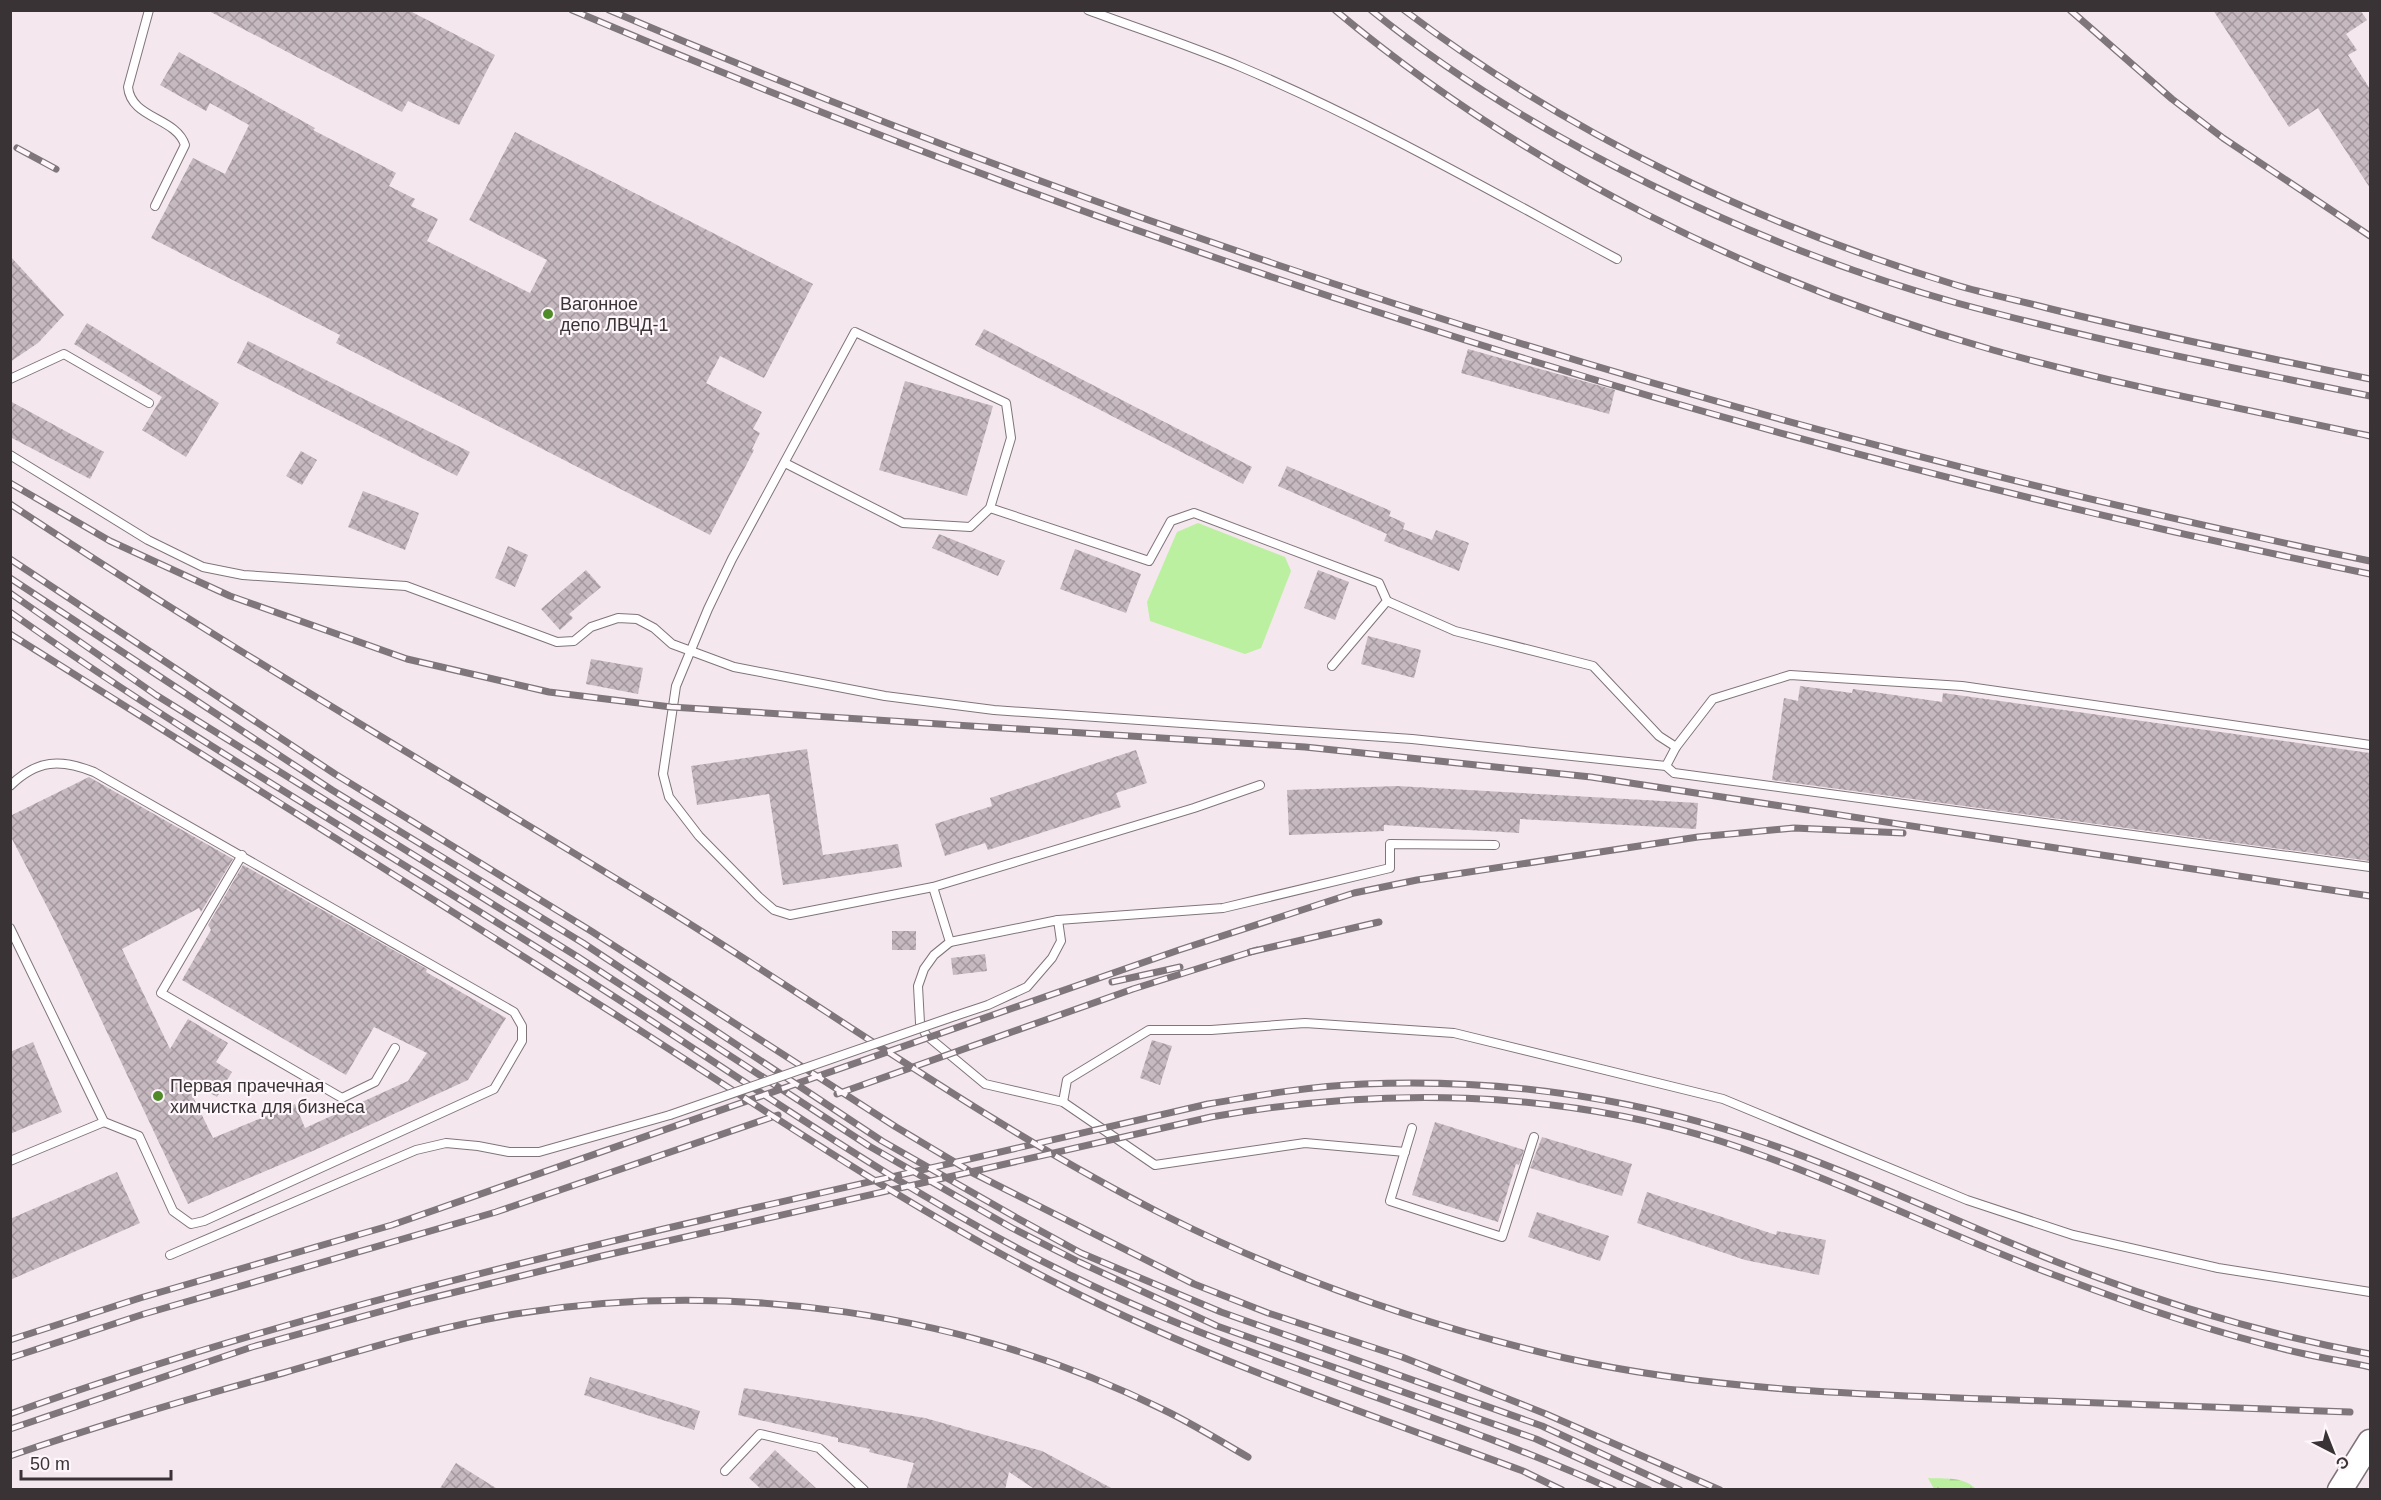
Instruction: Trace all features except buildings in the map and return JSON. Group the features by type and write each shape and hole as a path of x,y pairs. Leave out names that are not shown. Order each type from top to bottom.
{"main road":[{"path":"2340,1490 2370,1442"}],"lane":[{"path":"149,10 144,21 128,94 138,108 178,132 185,145 155,206"},
{"path":"1088,10 1241,67 1319,103 1389,137 1617,259"},
{"path":"785,462 903,523 970,527 990,508 1011,438 1006,403 855,332 732,559 676,686 671,707 663,774 669,797 699,836 774,910 790,915 933,887 1194,808 1260,785"},
{"path":"10,379 64,354 149,403"},
{"path":"10,454 148,540 203,567 243,575 406,586 557,642 574,641 591,627 618,618 637,619 654,628 672,644 734,667 850,690 994,710 1412,738 1666,765 1674,773 2370,867"},
{"path":"990,508 1149,561 1171,521 1194,513 1379,583 1387,601 1455,631 1593,666 1659,736 1676,747"},
{"path":"1332,666 1387,601"},
{"path":"1666,765 1676,747 1713,699 1790,675 1962,686 2370,745"},
{"path":"10,786 28,771 51,762 76,765 94,772 514,1012 522,1026 522,1041 494,1089 204,1221 191,1224 173,1211 139,1136 104,1122 10,928"},
{"path":"1405,1152 1305,1143 1155,1165 1063,1102 985,1084 926,1035 920,1023 918,986 924,969 934,955 950,942 1058,920 1223,908 1390,868 1390,844 1495,845"},
{"path":"242,855 161,993 342,1098 375,1082 395,1048"},
{"path":"933,887 950,942"},
{"path":"170,1255 416,1150 446,1143 509,1152 539,1152 670,1115 988,1005 1027,987 1052,958 1061,941 1058,920"},
{"path":"1063,1102 1067,1080 1149,1030 1211,1030 1305,1023 1454,1033 1723,1099 1967,1200 2073,1235 2218,1268 2370,1292"},
{"path":"10,1161 104,1122"},
{"path":"1412,1128 1390,1201 1502,1237 1534,1137"},
{"path":"725,1471 760,1434 819,1448 864,1490"}],"green space":[{"path":"1198,523 1285,557 1291,571 1261,648 1245,654 1150,621 1147,602 1177,532"},
{"path":"1928,1478 1960,1480 1976,1489 1934,1489"}],"railway":[{"path":"572,10 790,100 1011,184 1233,264 1457,337 1683,405 1911,468 2140,524 2370,574"},
{"path":"609,10 823,98 1039,180 1256,258 1476,329 1697,396 1920,456 2144,512 2370,561"},
{"path":"1335,10 1408,68 1485,121 1564,170 1731,255 1817,291 1905,323 2040,363 2370,436"},
{"path":"1371,10 1434,57 1502,102 1574,145 1727,220 1805,252 1882,280 2008,316 2163,353 2370,396"},
{"path":"1404,10 1467,55 1532,97 1599,136 1668,172 1810,234 1882,261 1979,291 2168,337 2370,379"},
{"path":"2070,10 2172,99 2223,138 2370,236"},
{"path":"17,148 56,169"},
{"path":"10,483 110,541 230,596 407,659 549,692 671,707 1305,747 1591,777 2370,896"},
{"path":"10,504 255,660 669,911 914,1069 1037,1145 1164,1215 1310,1280 1411,1316 1513,1345 1565,1358 1670,1377 1776,1388 1882,1395 2350,1412"},
{"path":"10,559 335,774 591,931 896,1127 973,1173 1194,1284 1268,1313 1402,1357 1546,1414 1720,1490"},
{"path":"10,578 332,790 583,943 882,1141 1081,1253 1221,1312 1542,1426 1680,1490"},
{"path":"10,593 156,695 578,957 869,1146 1012,1228 1217,1326 1536,1439 1649,1490"},
{"path":"10,612 148,705 571,969 818,1130 1008,1243 1074,1277 1207,1335 1479,1435 1614,1490"},
{"path":"10,634 832,1154 1003,1255 1062,1286 1175,1339 1290,1385 1523,1471 1562,1490"},
{"path":"10,1340 140,1298 392,1225 1179,950 1354,893 1417,880 1698,837 1794,828 1903,833"},
{"path":"1250,952 1379,922"},
{"path":"837,1094 1133,989 1257,950"},
{"path":"1112,982 1180,967"},
{"path":"10,1414 190,1354 281,1327 556,1255 1208,1104 1266,1094 1364,1084 1455,1084 1500,1087 1591,1098 1680,1117 1724,1129 1809,1158 2015,1245 2133,1290 2251,1327 2370,1354"},
{"path":"10,1429 252,1347 415,1302 602,1256 1211,1117 1274,1107 1402,1098 1467,1098 1594,1111 1658,1124 1720,1141 1805,1172 2015,1260 2149,1309 2273,1346 2370,1367"},
{"path":"10,1358 144,1314 496,1212 778,1115"},
{"path":"10,1456 180,1402 369,1348 456,1326 515,1314 597,1304 680,1300 764,1303 847,1312 929,1327 1010,1349 1088,1376 1164,1410 1248,1457"}],"place":[{"name":"Вагонное депо ЛВЧД-1","path":"548,314"},
{"name":"Первая прачечная химчистка для бизнеса","path":"158,1096"}]}
